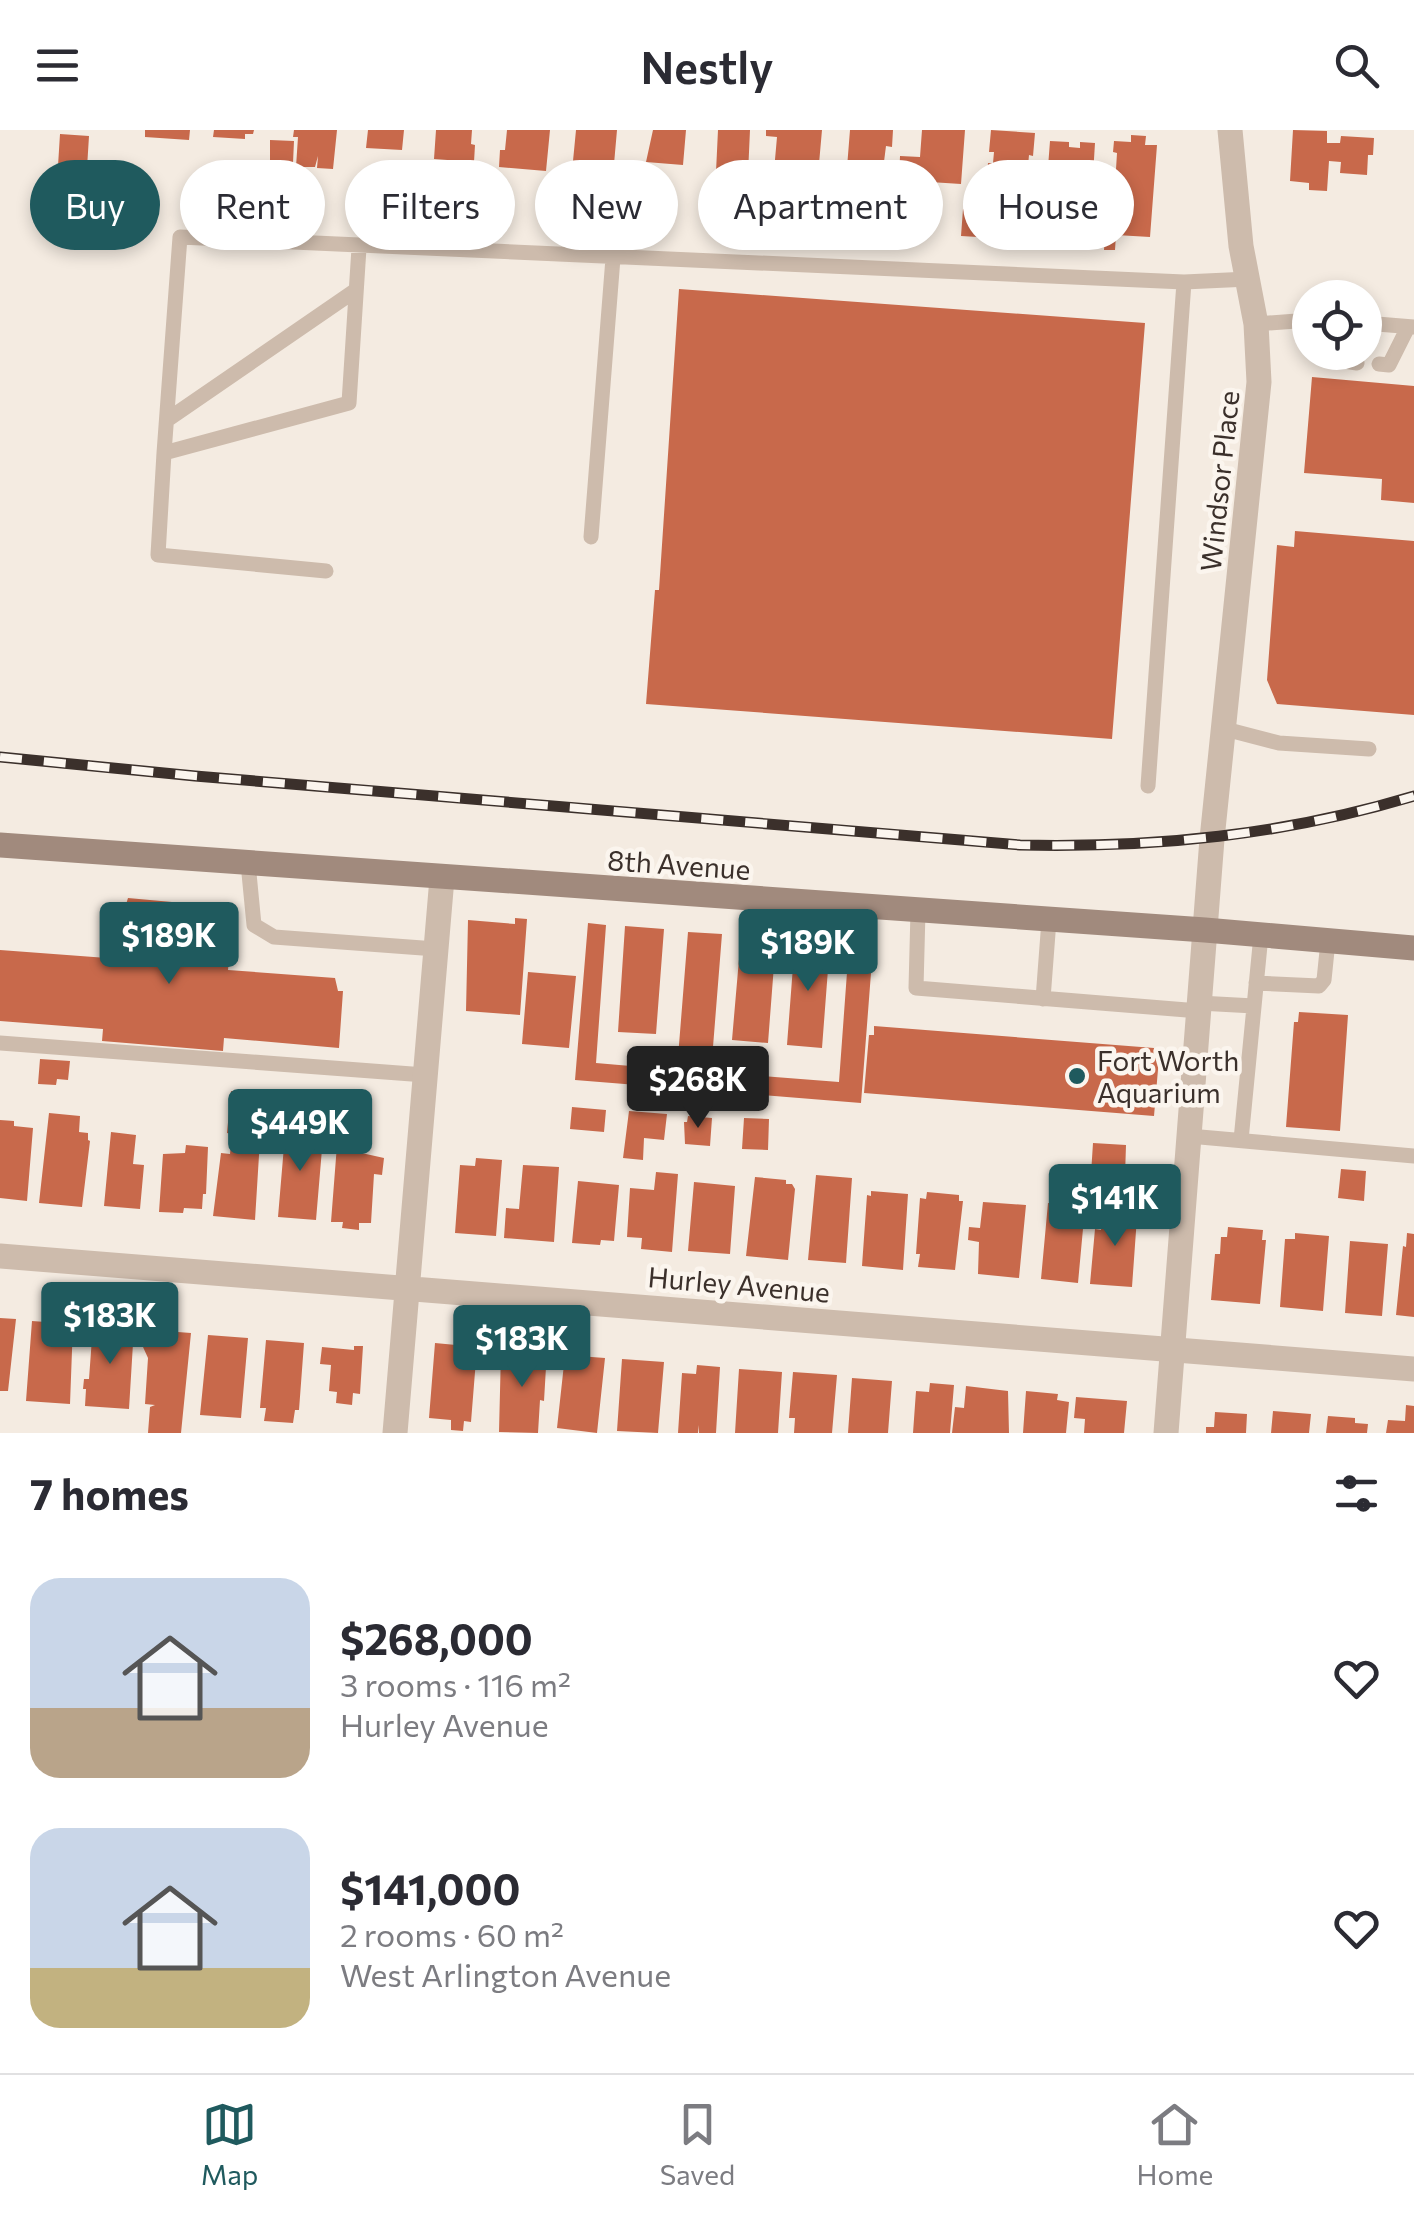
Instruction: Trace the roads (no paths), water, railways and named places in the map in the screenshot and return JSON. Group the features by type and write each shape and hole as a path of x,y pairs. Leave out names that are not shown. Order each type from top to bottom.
{"main road":[{"name":"8th Avenue","path":"0,845 1414,948"}],"street":[{"name":"Windsor Place","path":"1166,1433 1212,839 1260,382 1230,130"},
{"path":"395,1433 442,878"},
{"name":"Hurley Avenue","path":"0,1256 1414,1369"}],"lane":[{"path":"326,571 158,555 180,237 345,247"},
{"path":"164,453 348,403 358,250"},
{"path":"409,250 1184,282 1249,279"},
{"path":"591,537 613,258"},
{"path":"1148,786 1184,282"},
{"path":"167,420 356,290"},
{"path":"1256,324 1292,321"},
{"path":"1382,324 1411,327 1389,365 1382,364"},
{"path":"1224,730 1279,742 1369,749"},
{"path":"248,864 254,925 262,933 436,949"},
{"path":"918,911 916,988 1199,1007 1254,1006"},
{"path":"1043,998 1049,920"},
{"path":"1241,1140 1261,935"},
{"path":"1256,983 1320,986 1328,941"},
{"path":"0,1043 425,1076"},
{"path":"1189,1136 1414,1156"}],"railway":[{"path":"0,757 1020,845 1120,844 1219,836 1317,821 1414,796"}],"place":[{"name":"Fort Worth Aquarium","path":"1077,1076"}]}
